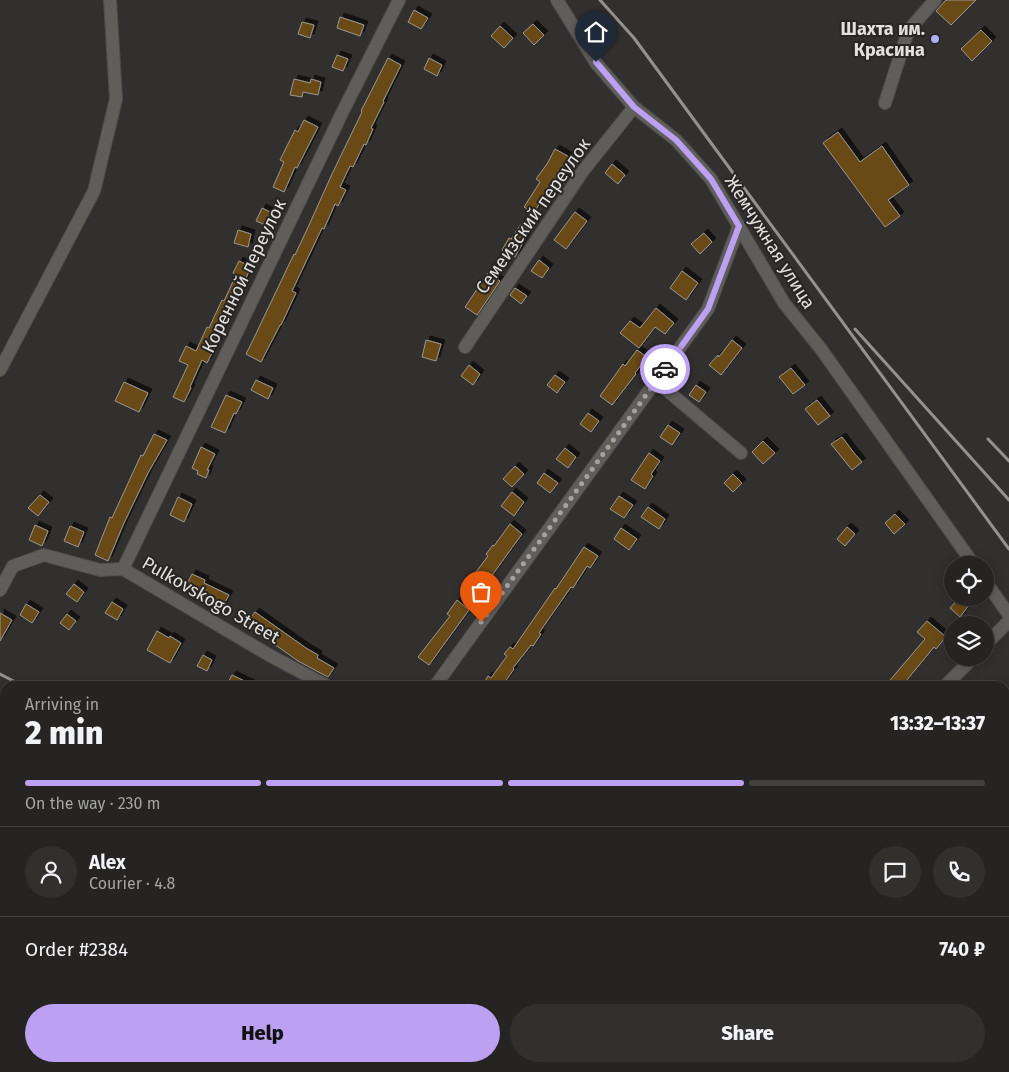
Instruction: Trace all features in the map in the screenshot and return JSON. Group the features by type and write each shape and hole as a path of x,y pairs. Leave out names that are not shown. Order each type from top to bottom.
{"street":[{"path":"0,370 94,191 116,99 110,0"},
{"name":"Коренной переулок","path":"123,569 342,113 399,0"},
{"name":"Жемчужная улица","path":"558,0 596,62 634,107 676,140 711,179 784,303 821,349 968,556"},
{"path":"885,103 908,31 935,0"},
{"name":"Семеизский переулок","path":"465,347 583,171 634,107"},
{"path":"439,681 708,309 739,226"},
{"path":"656,381 741,452"},
{"name":"Pulkovskogo Street","path":"0,590 13,566 44,555 100,570 123,569 269,655 318,681"},
{"path":"994,594 1009,615"},
{"path":"994,636 1009,621"},
{"path":"950,681 965,666"}],"building":[{"path":"946,0 976,0 951,25 936,11"},
{"path":"414,10 428,18 421,29 408,22"},
{"path":"340,17 364,25 360,36 337,28"},
{"path":"302,22 314,25 310,38 298,34"},
{"path":"533,24 544,35 534,45 523,33"},
{"path":"500,26 513,38 504,48 491,36"},
{"path":"981,30 992,41 972,61 961,49"},
{"path":"337,55 348,59 343,71 332,67"},
{"path":"388,58 401,65 371,128 373,129 366,145 364,144 353,167 350,166 340,187 346,190 338,206 335,204 324,229 322,228 292,291 296,293 261,362 246,354"},
{"path":"429,58 442,65 437,76 424,69"},
{"path":"294,79 310,83 311,79 321,82 318,95 303,92 302,97 290,95"},
{"path":"304,120 318,127 297,168 295,167 284,192 273,187 284,162 280,160 295,130 298,132"},
{"path":"838,132 860,162 882,146 909,185 888,200 900,216 885,227 823,143"},
{"path":"555,149 573,159 567,170 563,168 534,213 524,207 540,182 536,179"},
{"path":"612,164 625,175 618,184 605,173"},
{"path":"262,208 274,214 268,226 256,221"},
{"path":"575,212 587,221 566,249 554,240"},
{"path":"521,224 530,230 515,257 502,250"},
{"path":"238,230 251,234 248,247 234,243"},
{"path":"704,233 712,242 700,254 691,244"},
{"path":"539,260 549,268 542,278 531,271"},
{"path":"239,261 251,267 215,347 207,363 202,360 184,402 173,397 188,365 179,361 186,346 196,351 222,300 224,301 236,275 233,273"},
{"path":"682,271 698,283 686,300 670,288"},
{"path":"488,273 500,281 477,315 465,307"},
{"path":"515,288 527,296 521,304 510,295"},
{"path":"656,308 674,323 665,334 655,327 639,348 620,333 630,321 640,328"},
{"path":"426,340 441,344 436,361 422,357"},
{"path":"732,340 742,348 721,375 709,365 718,355 719,357"},
{"path":"637,350 647,357 612,405 600,396 623,364 625,366"},
{"path":"469,365 480,374 473,385 461,376"},
{"path":"791,368 805,385 793,394 779,377"},
{"path":"555,375 565,382 557,393 547,385"},
{"path":"256,380 273,388 268,399 251,390"},
{"path":"124,382 148,393 139,412 115,401"},
{"path":"696,385 706,392 699,402 689,395"},
{"path":"226,395 242,402 236,414 234,413 225,433 211,427"},
{"path":"817,400 830,416 818,425 805,409"},
{"path":"588,413 599,421 591,432 580,424"},
{"path":"668,425 680,433 672,445 660,437"},
{"path":"154,434 167,440 148,473 108,561 95,555 110,517 112,518 141,455 143,456"},
{"path":"842,437 862,462 852,470 831,444"},
{"path":"763,441 775,453 763,464 752,452"},
{"path":"201,447 215,454 207,470 209,470 206,478 197,474 198,471 192,468"},
{"path":"565,448 576,457 568,468 556,459"},
{"path":"649,453 660,461 651,474 653,476 645,489 631,480"},
{"path":"515,466 524,474 512,487 503,479"},
{"path":"544,473 558,483 550,493 537,483"},
{"path":"733,474 742,483 733,492 724,483"},
{"path":"512,492 524,502 514,516 501,506"},
{"path":"40,495 49,502 38,516 28,508"},
{"path":"619,496 633,505 624,518 610,509"},
{"path":"178,497 192,504 184,522 170,515"},
{"path":"648,507 665,519 659,529 641,517"},
{"path":"895,514 905,524 894,534 885,523"},
{"path":"510,524 522,534 478,594 467,587 488,556 486,554"},
{"path":"35,525 48,531 42,546 29,540"},
{"path":"70,526 84,532 78,547 64,541"},
{"path":"847,527 855,534 845,546 837,539"},
{"path":"621,528 637,539 629,550 614,539"},
{"path":"584,547 598,556 590,568 587,566 573,588 571,587 539,633 541,634 533,646 531,645 506,681 485,681 488,676 491,678 507,656 504,654 510,647 513,649"},
{"path":"192,574 205,580 204,583 229,595 223,606 186,586"},
{"path":"74,584 84,592 77,602 66,594"},
{"path":"457,600 469,610 429,665 418,657 450,616 447,614"},
{"path":"112,602 123,609 117,620 105,613"},
{"path":"26,604 39,612 32,623 20,615"},
{"path":"952,606 968,606 961,616 950,608"},
{"path":"255,612 318,655 317,658 334,668 328,677 298,661 246,624"},
{"path":"0,613 12,620 0,641"},
{"path":"67,614 76,621 69,630 60,623"},
{"path":"927,621 944,635 944,639 936,649 934,647 906,681 889,681 925,639 917,632"},
{"path":"157,631 181,643 170,663 147,650"},
{"path":"203,655 212,660 207,671 197,666"},
{"path":"232,675 245,681 229,681"}],"railway":[{"path":"600,0 634,38 1009,549"},
{"path":"855,329 1009,500"},
{"path":"988,439 1009,461"},
{"path":"0,674 13,681"}],"way so far":[{"path":"481,622 665,369"}],"place":[{"name":"Шахта им. Красина","path":"935,39"}],"route":[{"path":"596,62 634,107 676,140 711,179 739,226 708,309 665,369"}]}
